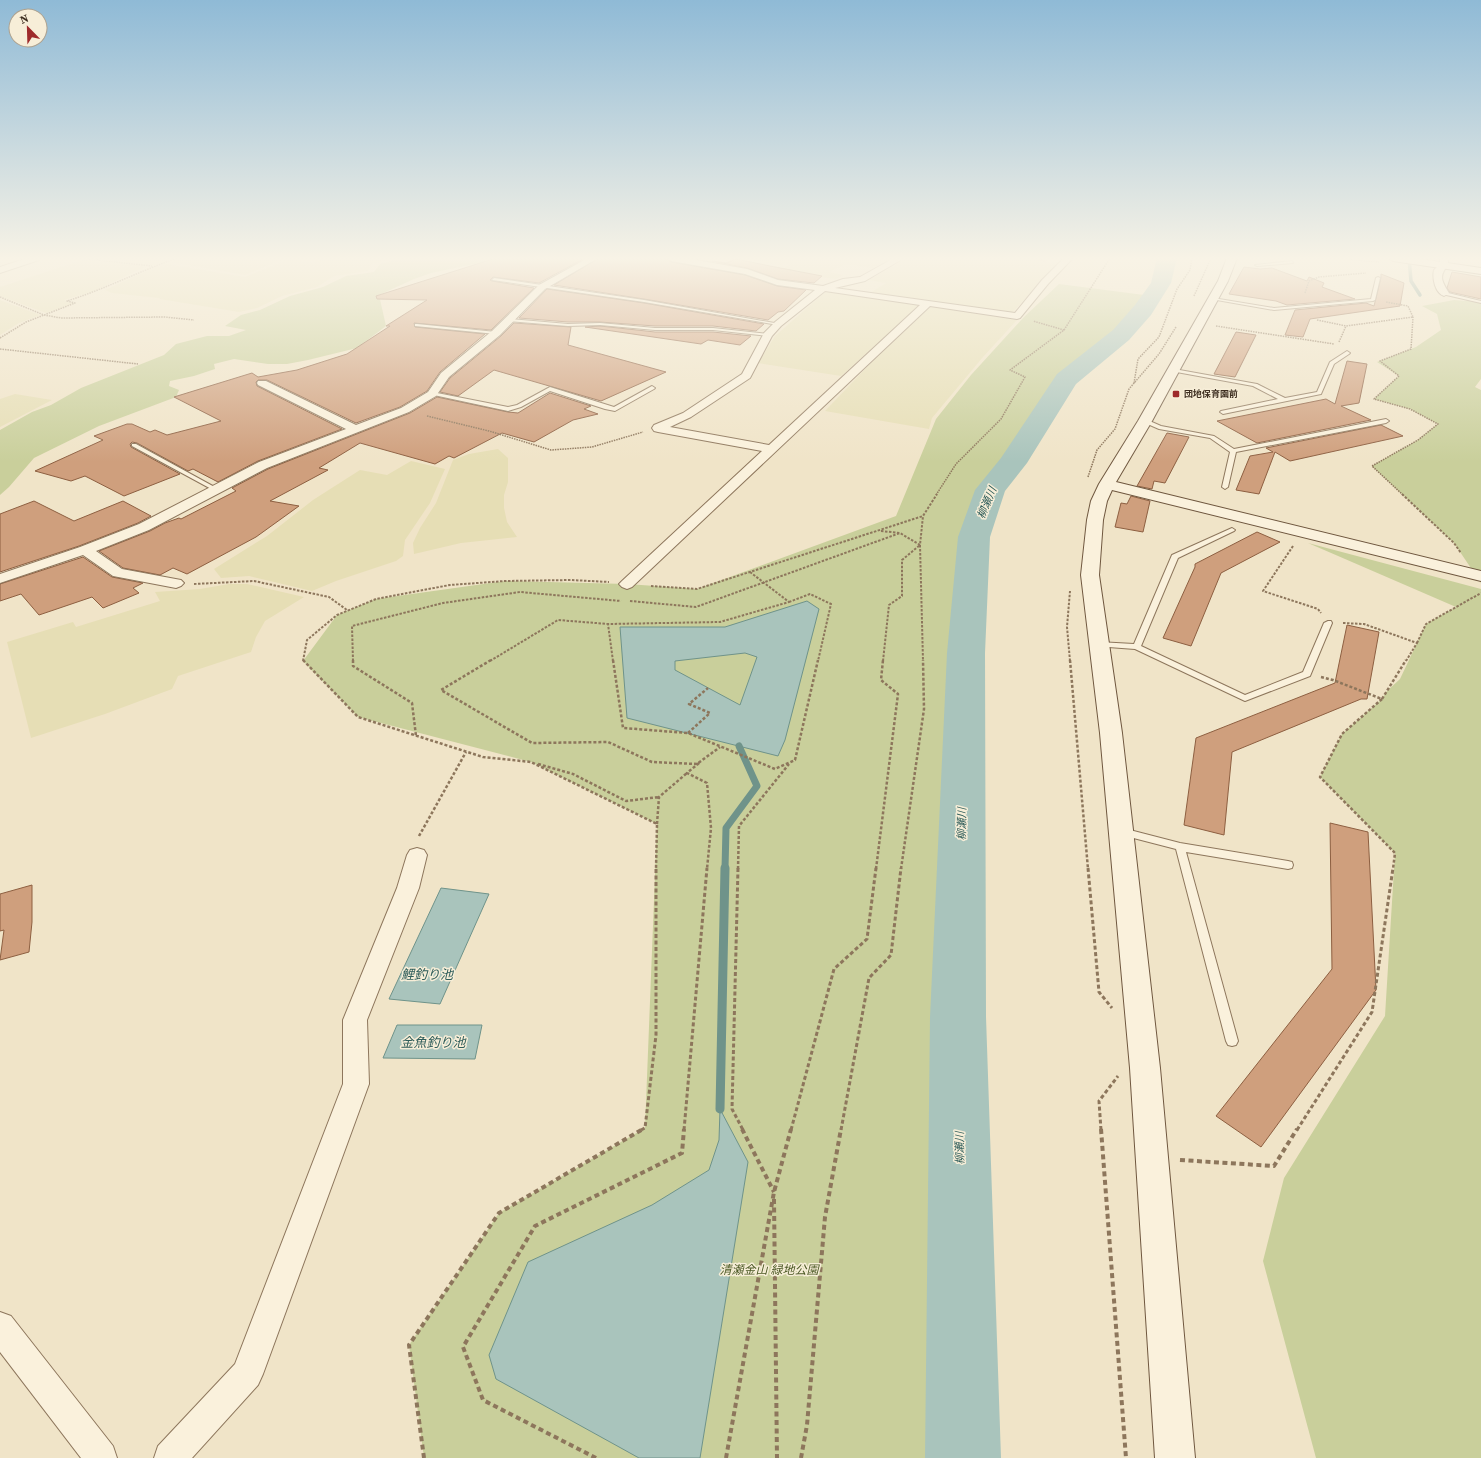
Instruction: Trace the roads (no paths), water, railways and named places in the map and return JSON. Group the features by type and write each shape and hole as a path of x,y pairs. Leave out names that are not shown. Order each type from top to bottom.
{"street":[{"path":"0,579 85,550 144,527 217,490 263,464 405,410 432,394 446,375 503,326"},
{"path":"770,449 658,428 687,415 746,376 768,335 776,326"},
{"path":"627,584 903,326"},
{"path":"1175,1458 1152,1158 1122,832 1111,733 1090,575 1092,543 1100,501 1107,484 1199,326"},
{"path":"262,383 355,429"},
{"path":"1107,484 1478,575"},
{"path":"85,550 118,573 176,583"},
{"path":"170,1458 247,1374 356,1084 355,1020 408,888 417,856"},
{"path":"0,1328 101,1458"}],"lane":[{"path":"417,326 496,333"},
{"path":"622,326 655,329 713,329 768,335"},
{"path":"1223,412 1319,393 1332,363 1347,353"},
{"path":"1174,371 1255,385 1284,400"},
{"path":"432,394 508,409 516,408 541,392 550,389 607,408 615,409 652,388"},
{"path":"1145,421 1159,427 1212,436 1233,451 1386,421"},
{"path":"134,445 217,490"},
{"path":"1225,487 1233,451"},
{"path":"1137,647 1175,557 1232,530"},
{"path":"1098,644 1137,647 1245,698 1307,674 1328,623"},
{"path":"1122,832 1180,847 1288,866"},
{"path":"1180,847 1232,1040"}],"water":[{"path":"807,601 819,609 785,740 778,756 627,718 620,627 725,627","holes":["745,653 757,657 740,705 675,670 675,661"]},
{"name":"鯉釣り池","path":"441,888 489,894 440,1004 389,999"},
{"name":"金魚釣り池","path":"397,1025 482,1025 475,1059 383,1058"},
{"path":"720,1109 748,1162 700,1458 639,1458 496,1379 489,1355 528,1262 652,1205 709,1170 719,1140"}],"waterway":[{"name":"柳瀬川","path":"963,1458 958,1017 966,653 974,537 990,490 1012,463 1066,379 1121,335 1129,326"},
{"path":"725,869 726,828 757,786 739,746"},
{"path":"720,1109 725,868"}],"place":[{"name":"団地保育園前","path":"1176,394"}],"park label":[{"name":"清瀬金山 緑地公園","path":"769,1270"}]}
